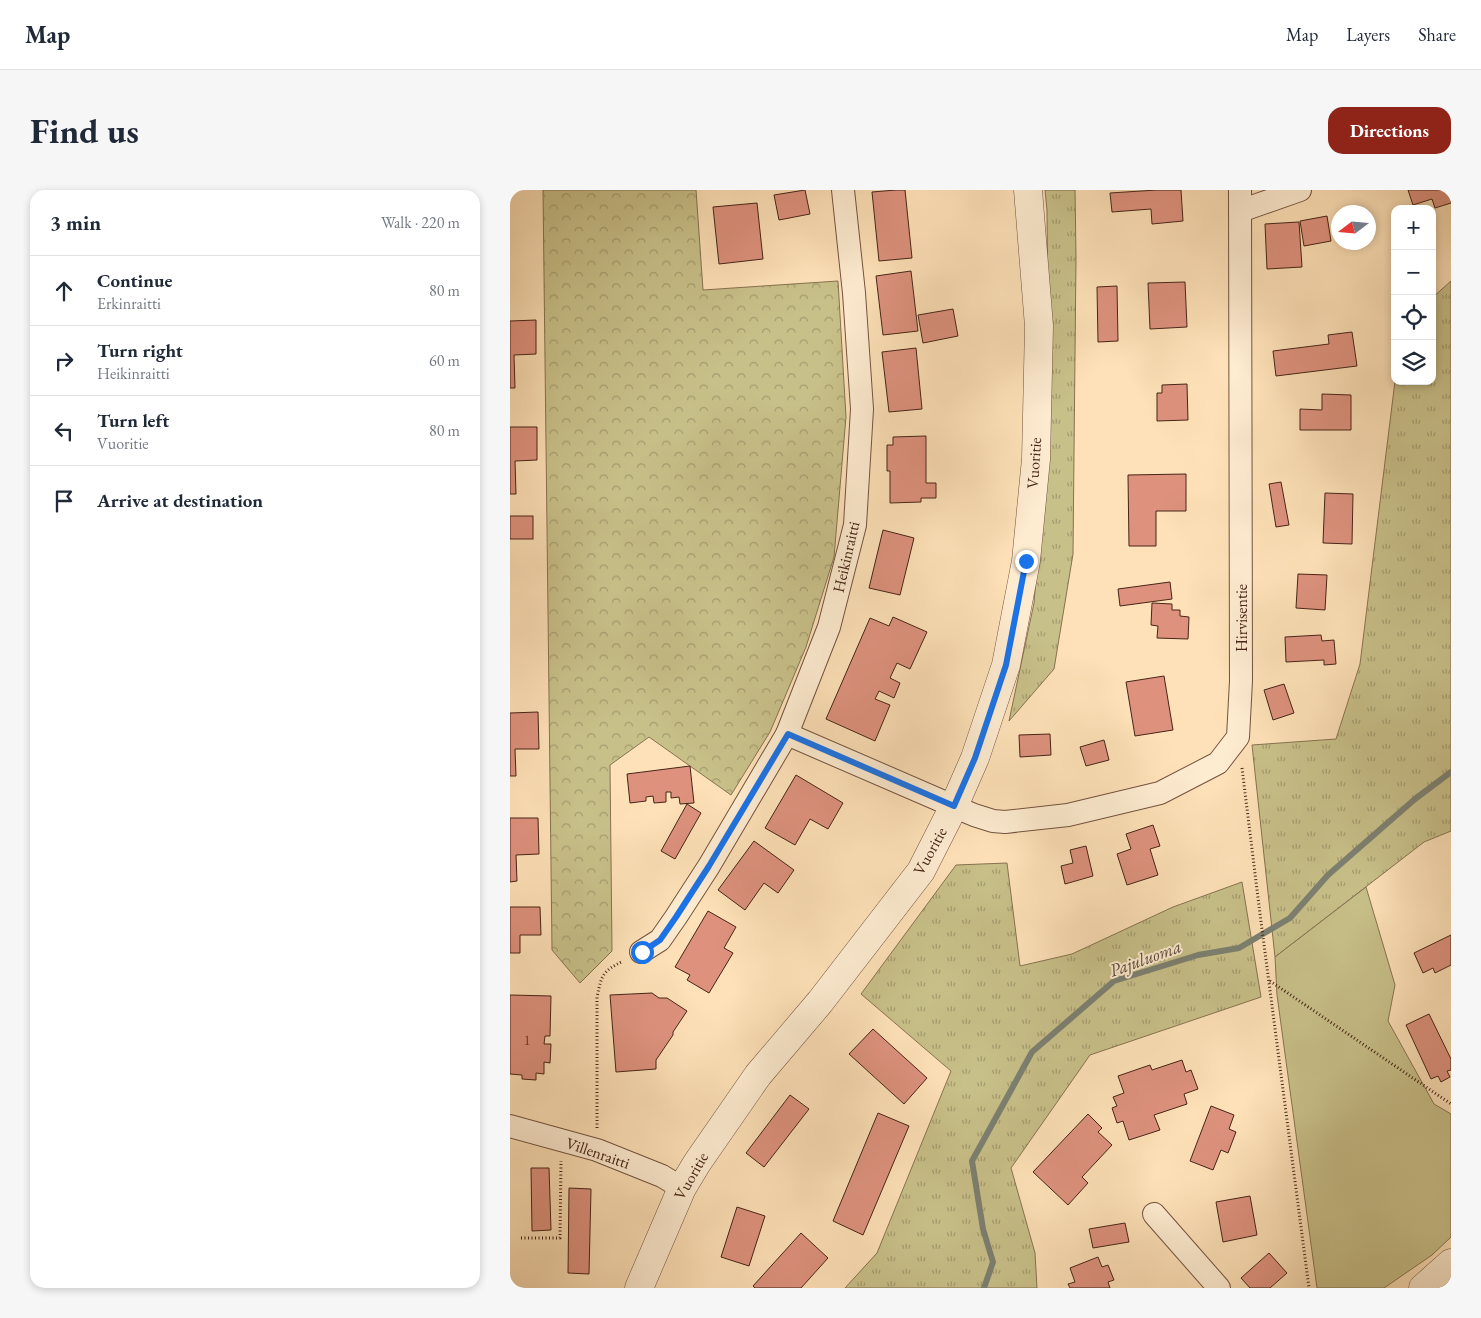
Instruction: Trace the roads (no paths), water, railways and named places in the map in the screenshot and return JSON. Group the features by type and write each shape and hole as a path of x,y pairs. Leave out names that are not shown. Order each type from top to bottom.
{"street":[{"name":"Heikinraitti","path":"642,952 660,940 676,917 709,866 788,734 829,627 855,525 862,409 854,293 844,190"},
{"name":"Vuoritie","path":"639,1288 682,1188 758,1075 820,1002 921,871 954,806 975,758 1006,665 1026,561 1036,459 1039,326 1028,190"},
{"path":"1240,201 1300,190"},
{"name":"Hirvisentie","path":"954,806 974,815 1005,822 1068,815 1160,792 1218,763 1238,737 1241,681 1240,201"},
{"path":"788,734 954,806"},
{"name":"Villenraitti","path":"510,1126 596,1150 662,1176 682,1188"},
{"path":"1154,1214 1218,1288"},
{"path":"1423,1288 1451,1263"}],"waterway":[{"name":"Pajuluoma","path":"984,1288 993,1262 983,1229 972,1161 1032,1052 1114,981 1198,955 1239,948 1290,918 1328,875 1415,799 1451,772"}]}
